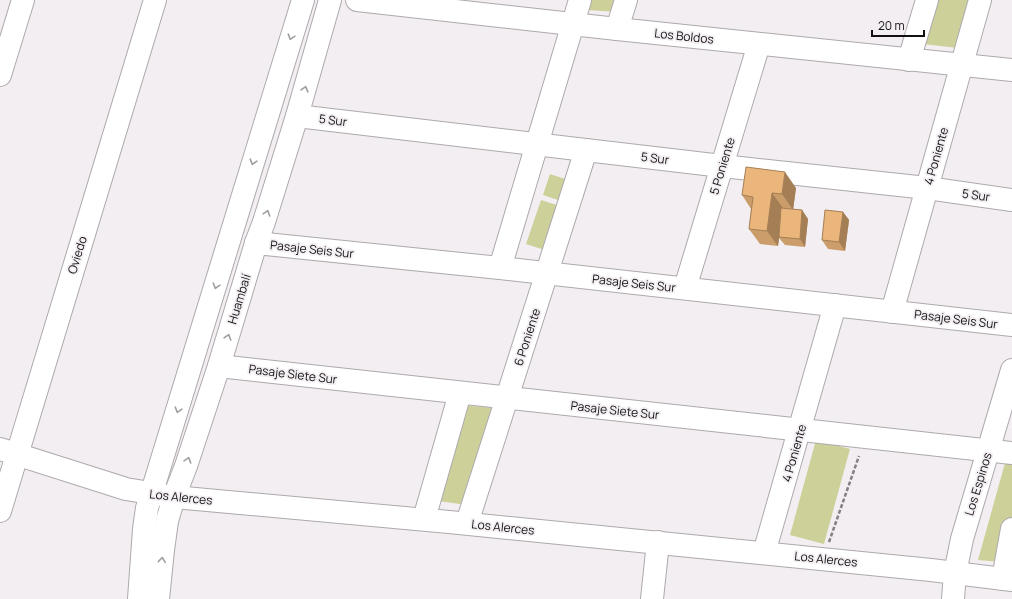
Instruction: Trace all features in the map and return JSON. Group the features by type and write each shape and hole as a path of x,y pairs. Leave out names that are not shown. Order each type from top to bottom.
{"street":[{"path":"0,75 23,0"},
{"name":"Oviedo","path":"0,511 8,452 155,0"},
{"path":"139,599 147,508 303,0"},
{"name":"Huambalí","path":"158,599 167,521 219,366 297,116 330,0"},
{"name":"Los Boldos","path":"357,0 1012,70"},
{"path":"500,268 580,0"},
{"path":"618,29 626,0"},
{"path":"909,60 927,0"},
{"name":"4 Poniente","path":"892,312 980,0"},
{"name":"5 Poniente","path":"685,288 759,44"},
{"name":"5 Sur","path":"297,116 722,166 927,188 1012,200"},
{"name":"6 Poniente","path":"467,524 586,150"},
{"name":"Pasaje Seis Sur","path":"256,244 547,273 1012,325"},
{"name":"4 Poniente","path":"764,553 835,305"},
{"name":"Pasaje Siete Sur","path":"219,366 1012,453"},
{"name":"Los Espinos","path":"953,599 955,573 962,539 1012,370"},
{"path":"424,519 460,393"},
{"name":"Los Alerces","path":"8,452 126,489 174,497 424,519 658,542 1008,579"},
{"path":"1008,579 1012,529"},
{"path":"652,599 658,542"}],"path":[{"path":"823,559 865,438"}],"green space":[{"path":"590,0 621,0 617,12 587,10"},
{"path":"936,0 973,0 958,48 923,44"},
{"path":"550,174 571,181 564,202 543,195"},
{"path":"541,200 563,207 548,251 526,244"},
{"path":"459,405 495,408 467,505 431,500"},
{"path":"816,440 850,449 824,544 790,535"},
{"path":"1005,463 1012,463 1012,563 978,560"}],"building":[{"path":"746,167 785,172 782,194 772,193 767,231 749,229 753,197 742,195"},
{"path":"781,208 802,210 800,239 779,237"},
{"path":"825,210 843,212 839,242 822,240"}]}
